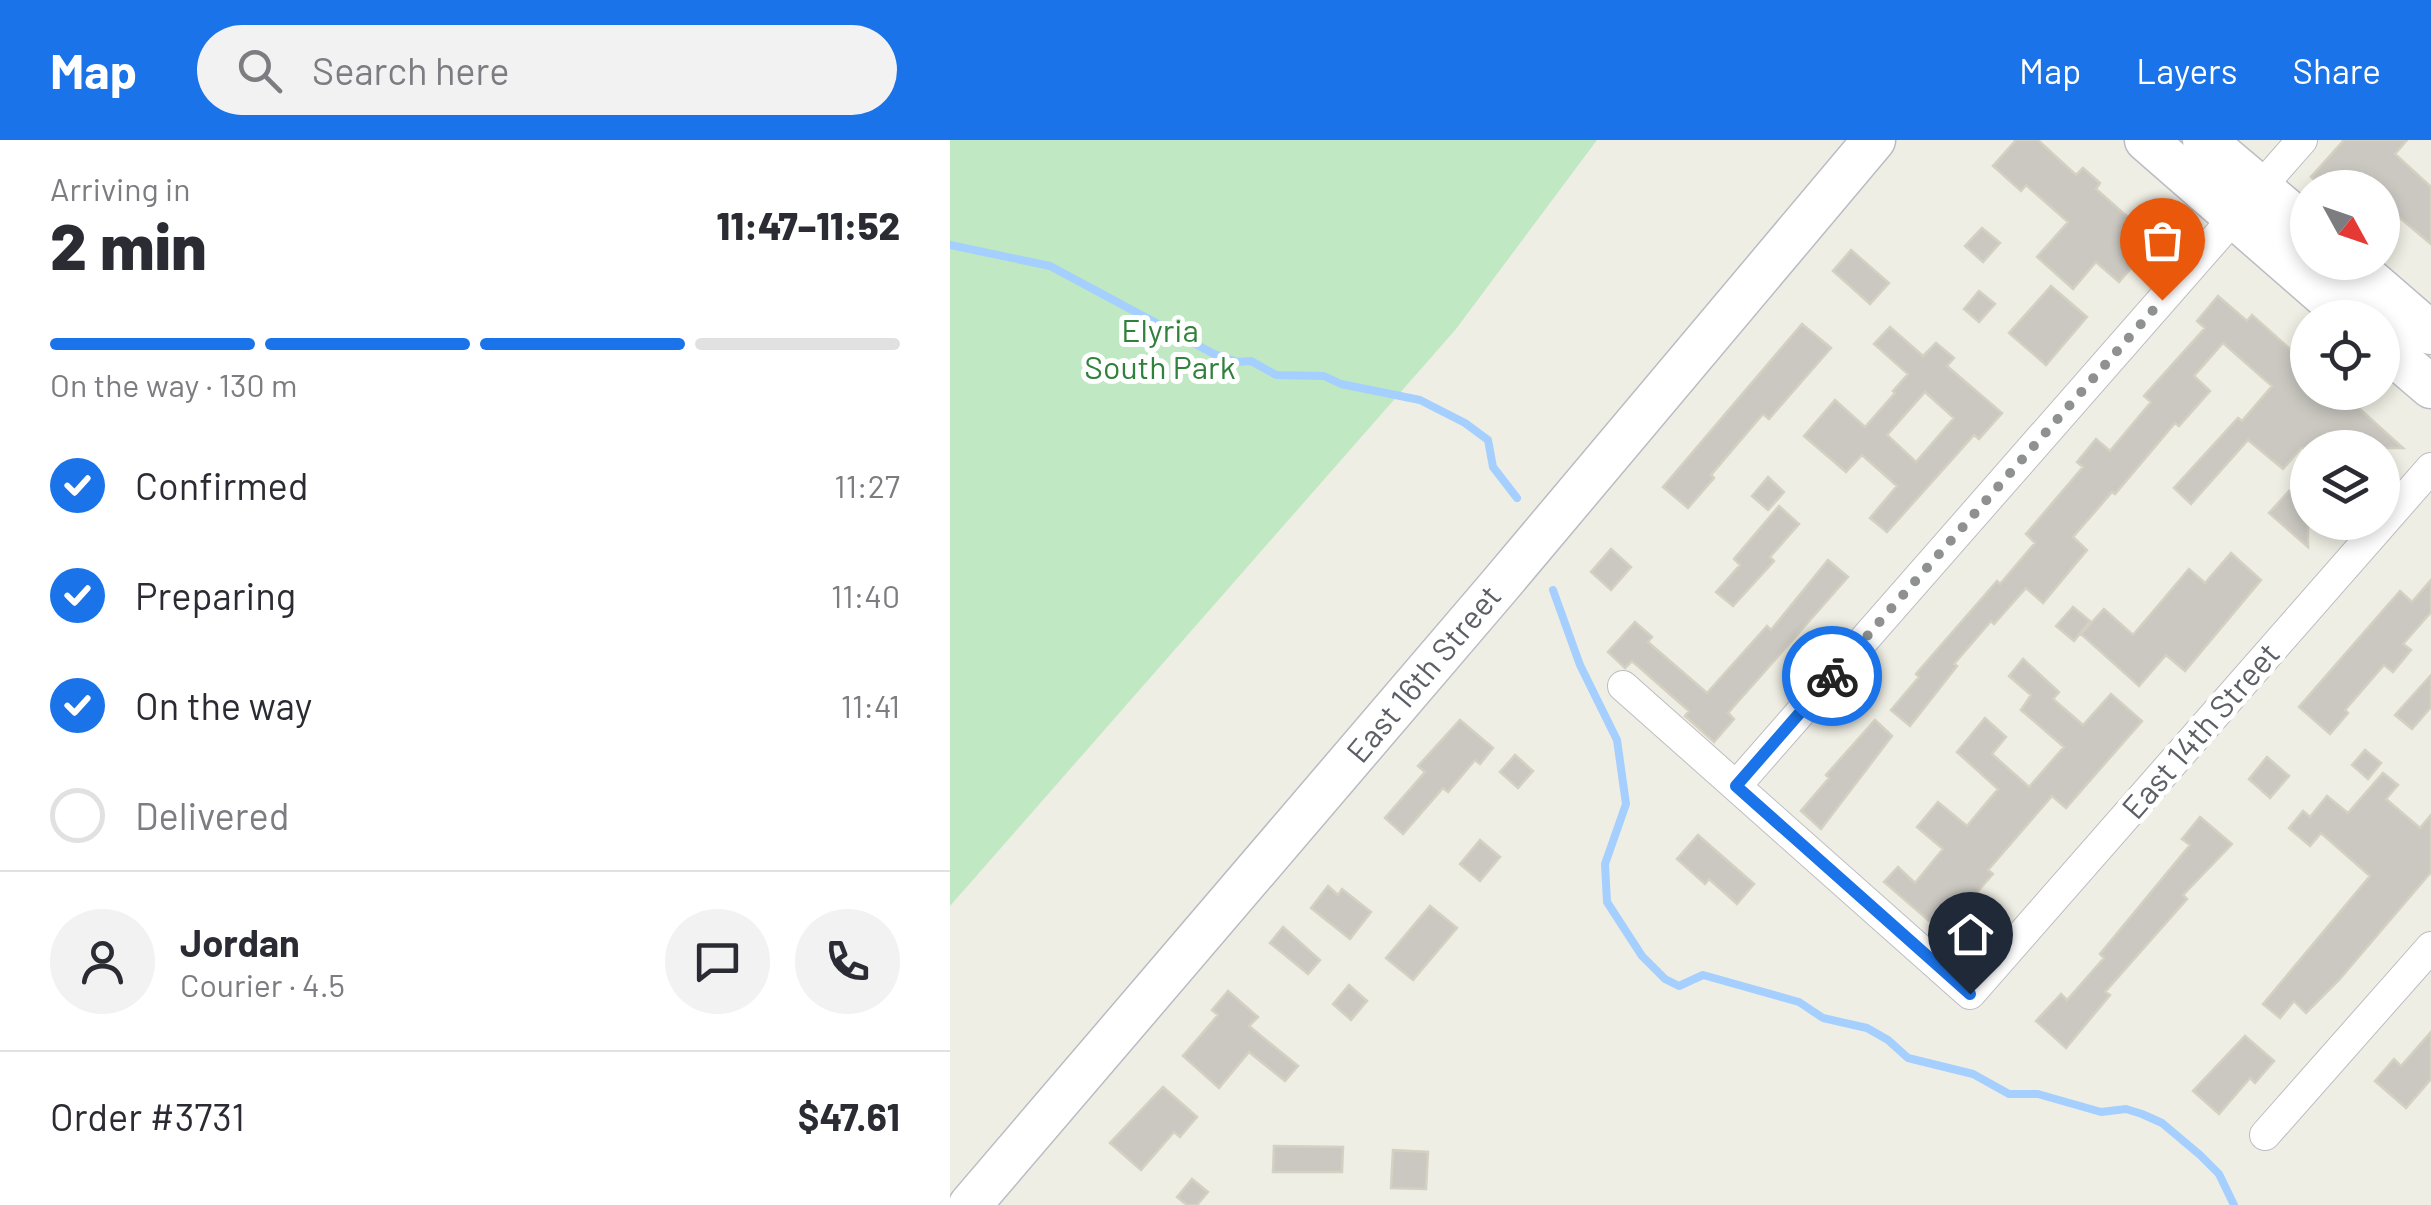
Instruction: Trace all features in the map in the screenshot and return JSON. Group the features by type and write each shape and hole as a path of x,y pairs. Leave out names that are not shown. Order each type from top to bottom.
{"street":[{"name":"East 16th Street","path":"970,1205 1874,140"},
{"path":"2146,140 2248,202 2290,220"},
{"path":"2204,140 2248,202 2334,300"},
{"path":"1623,686 1736,786 2302,140"},
{"path":"2364,280 2412,334 2431,388"},
{"name":"East 14th Street","path":"1736,786 1970,994 2431,468"},
{"path":"2265,1135 2431,947"}],"green space":[{"name":"Elyria South Park","path":"950,140 1597,140 1456,329 950,906"}],"building":[{"path":"2016,140 2038,140 2076,175 2083,168 2100,183 2096,189 2130,219 2135,213 2151,227 2146,233 2155,241 2119,282 2096,262 2073,289 2037,257 2068,222 2026,185 2021,191 1993,166"},
{"path":"2344,140 2407,140 2395,154 2431,187 2431,244 2400,218 2400,170 2317,170"},
{"path":"1982,228 2000,243 1983,262 1965,246"},
{"path":"1851,250 1889,283 1870,304 1833,271"},
{"path":"2051,286 2087,317 2046,365 2009,333"},
{"path":"1979,291 1995,304 1979,322 1964,309"},
{"path":"2218,296 2247,321 2252,315 2290,349 2290,410 2361,410 2383,430 2290,430 2290,461 2283,469 2248,440 2191,504 2174,488 2272,386 2223,343 2194,376 2210,391 2179,426 2175,423 2073,537 2087,550 2043,603 2026,588 1994,624 1991,621 1954,664 1957,666 1910,726 1891,710 1919,677 1916,674 2035,543 2026,534 2083,467 2077,462 2096,439 2110,451 2151,402 2144,396 2205,328 2197,321"},
{"path":"1802,324 1831,348 1769,419 1763,414 1688,508 1663,487"},
{"path":"1890,327 1923,356 1936,343 1954,358 1947,366 2002,413 1979,439 1974,435 1887,532 1870,518 1897,486 1862,455 1846,472 1804,436 1835,400 1865,427 1895,393 1908,374 1874,344","holes":["1925,392 1954,418 1916,462 1887,435"]},
{"path":"1768,477 1784,492 1768,510 1752,496"},
{"path":"2289,491 2290,492 2290,531 2269,513"},
{"path":"1779,506 1799,524 1770,557 1774,561 1733,606 1716,592 1740,565 1734,559"},
{"path":"1611,549 1631,567 1611,590 1591,572"},
{"path":"2231,553 2261,580 2185,671 2166,655 2139,686 2081,634 2104,609 2133,635 2189,569 2205,583"},
{"path":"1828,560 1848,577 1728,713 1734,719 1714,742 1685,716 1689,711 1632,661 1625,668 1608,652 1635,622 1652,637 1648,642 1707,693 1767,626 1771,630"},
{"path":"2431,580 2431,612 2403,644 2411,650 2393,672 2384,665 2330,734 2299,707 2400,591 2412,602"},
{"path":"2073,607 2090,621 2074,641 2056,626"},
{"path":"2023,659 2059,692 2053,699 2083,725 2111,694 2142,721 2066,808 2052,796 1988,870 1993,874 1942,932 1884,882 1898,867 1915,883 1943,849 1917,827 1938,802 1967,826 1998,789 1957,752 1985,718 2006,737 1992,754 2029,787 2064,747 2021,710 2031,695 2009,676"},
{"path":"2431,675 2431,707 2412,729 2395,715"},
{"path":"1460,720 1493,748 1480,764 1475,760 1448,792 1443,788 1403,834 1385,818 1425,772 1418,766"},
{"path":"1875,720 1892,736 1821,829 1801,811 1829,778 1826,775"},
{"path":"2365,750 2381,763 2368,779 2352,765"},
{"path":"1515,755 1533,771 1518,788 1500,772"},
{"path":"2267,757 2289,776 2270,798 2249,779"},
{"path":"2383,773 2398,785 2386,799 2420,828 2431,815 2431,872 2306,1013 2294,1001 2280,1018 2263,1004 2370,876 2321,833 2310,846 2289,828 2303,811 2310,817 2327,796 2348,813"},
{"path":"2200,817 2232,844 2183,895 2187,899 2105,992 2110,995 2066,1048 2036,1021 2061,994 2067,1000 2104,958 2100,954 2190,845 2182,839"},
{"path":"1698,835 1754,884 1737,904 1709,879 1705,884 1677,859"},
{"path":"1480,840 1500,857 1480,881 1460,864"},
{"path":"1328,886 1338,895 1342,889 1371,912 1350,939 1311,908"},
{"path":"1430,906 1457,928 1413,980 1386,958"},
{"path":"1283,927 1320,960 1308,974 1270,943"},
{"path":"1349,985 1367,1001 1351,1020 1333,1004"},
{"path":"1228,991 1258,1017 1249,1026 1298,1066 1285,1081 1249,1052 1219,1088 1183,1056 1218,1015 1212,1010"},
{"path":"2431,1032 2431,1079 2406,1108 2375,1081 2394,1059 2401,1066"},
{"path":"2245,1036 2274,1061 2255,1083 2250,1078 2219,1114 2193,1091"},
{"path":"1163,1087 1197,1117 1180,1137 1174,1132 1141,1170 1110,1143"},
{"path":"1274,1146 1343,1147 1342,1172 1273,1172"},
{"path":"1393,1150 1428,1152 1426,1189 1391,1188"},
{"path":"1192,1179 1208,1192 1197,1205 1187,1205 1177,1197"}],"waterway":[{"path":"950,245 1050,266 1214,354 1237,362 1251,361 1276,375 1324,376 1341,384 1420,400 1488,440 1493,467 1517,498"},
{"path":"1553,590 1580,665 1617,740 1626,804 1605,864 1607,902 1642,956 1665,979 1679,986 1703,975 1799,1002 1823,1018 1867,1028 1908,1058 1973,1074 2009,1094 2038,1094 2101,1112 2126,1109 2142,1114 2162,1123 2200,1155 2219,1174 2234,1205"}],"way so far":[{"path":"1832,676 2162,300"}],"route":[{"path":"1832,676 1736,786 1970,994"}]}
